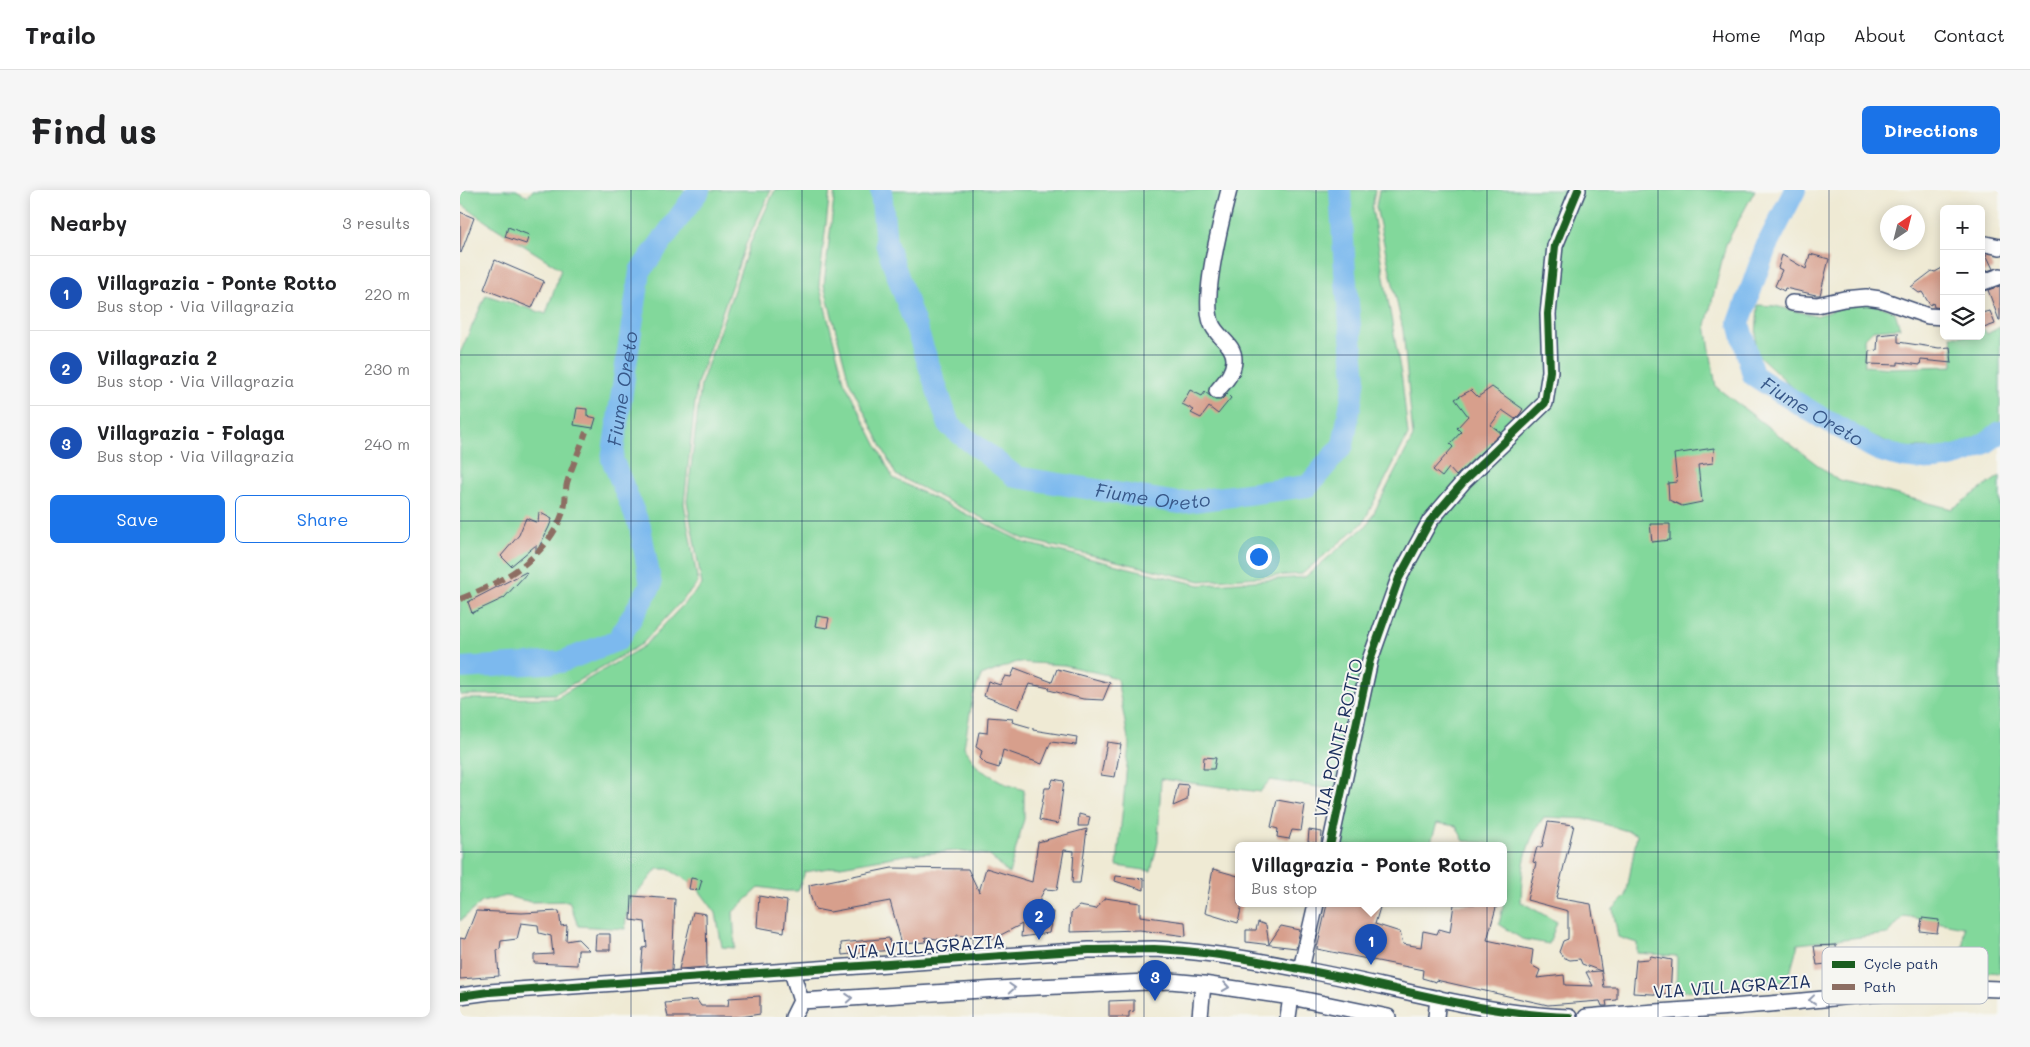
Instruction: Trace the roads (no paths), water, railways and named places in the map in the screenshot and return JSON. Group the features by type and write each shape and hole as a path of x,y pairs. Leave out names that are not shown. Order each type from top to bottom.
{"street":[{"path":"1217,391 1230,376 1234,357 1229,344 1211,324 1208,301 1216,250 1229,190"},
{"name":"VIA PONTE ROTTO","path":"1331,842 1370,660 1400,578 1430,521 1465,480 1545,403 1550,371 1548,314 1555,246 1578,190"},
{"path":"1985,244 2000,247"},
{"path":"1985,282 2000,276"},
{"path":"1792,303 1817,305 1844,299 1866,297 1880,299 1928,316 1940,317"},
{"path":"1300,968 1315,907"},
{"name":"VIA VILLAGRAZIA","path":"460,996 489,992 1089,950 1154,949 1220,955 1300,968 1494,1010 1540,1016 1569,1017"},
{"path":"792,972 801,1001 793,1017"},
{"path":"801,1001 1170,981 1291,997 1388,1017"},
{"path":"1200,1017 1203,984"},
{"path":"1288,1017 1291,997"},
{"path":"1436,1017 1438,998"},
{"name":"VIA VILLAGRAZIA","path":"1586,1017 1822,999"}],"waterway":[{"name":"Fiume Oreto","path":"460,668 561,662 618,640 651,585 640,527 612,459 640,271 699,190"},
{"name":"Fiume Oreto","path":"881,190 886,243 949,425 1016,477 1179,503 1308,486 1343,445 1355,379 1345,272 1340,190"},
{"name":"Fiume Oreto","path":"1795,190 1766,247 1739,323 1753,375 1870,446 1897,456 1928,459 1959,455 1987,442 2000,432"}],"place":[{"name":"Villagrazia 2","path":"1039,940"},
{"name":"Villagrazia - Ponte Rotto","path":"1371,965"},
{"name":"Villagrazia - Folaga","path":"1155,1001"}]}
